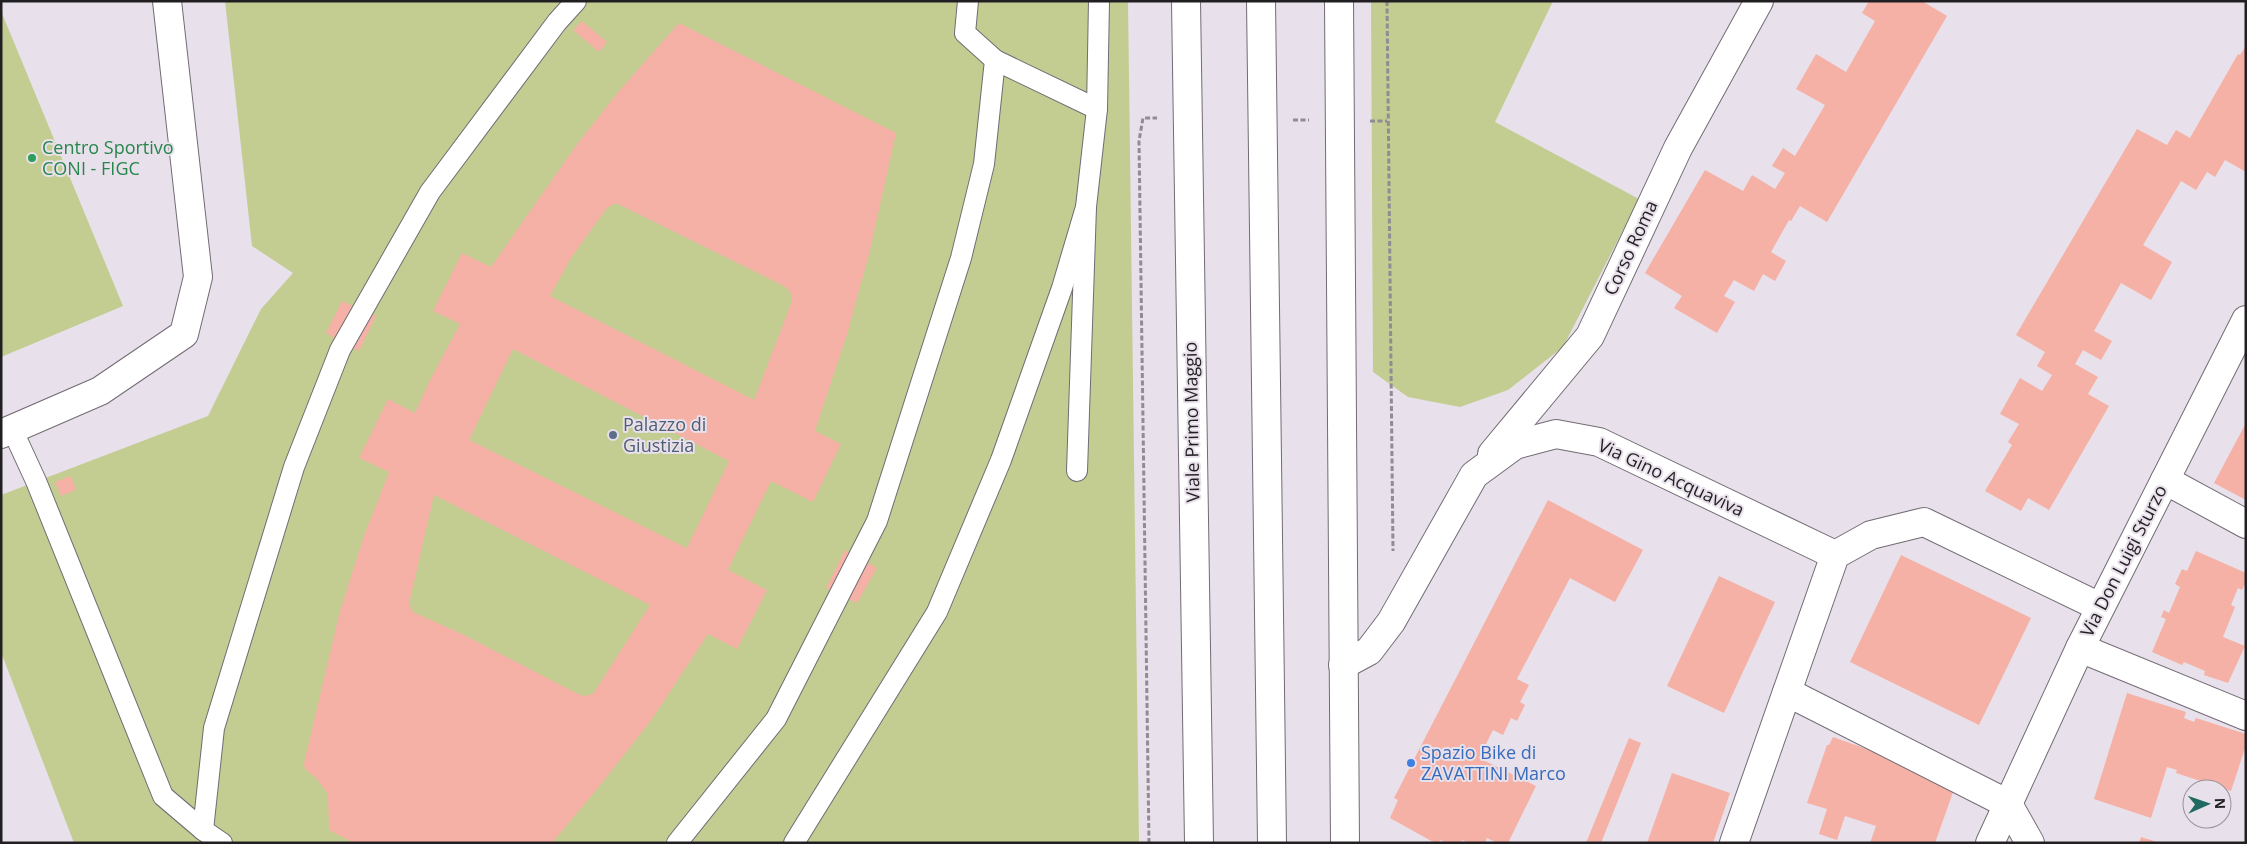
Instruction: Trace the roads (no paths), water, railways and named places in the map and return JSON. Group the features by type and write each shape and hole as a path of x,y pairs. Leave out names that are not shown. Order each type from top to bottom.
{"street":[{"path":"7,431 100,391 184,334 198,277 167,1"},
{"name":"Viale Primo Maggio","path":"1186,1 1199,843"},
{"path":"1261,1 1272,843"},
{"path":"1339,1 1345,843"},
{"name":"Corso Roma","path":"1474,474 1590,336 1678,148 1759,1"},
{"name":"Via Don Luigi Sturzo","path":"1990,843 2100,607 2245,325"},
{"name":"Via Gino Acquaviva","path":"1343,666 1369,651 1391,622 1474,474 1515,445 1556,434 1599,442 1835,555"},
{"path":"2165,480 2246,524"},
{"path":"1734,843 1835,555 1871,535 1924,522 2100,607"},
{"path":"2080,648 2246,716"},
{"path":"1787,692 2008,804 2030,843"}],"lane":[{"path":"203,830 214,728 294,467 340,350 430,192 557,22 576,1"},
{"path":"968,1 965,34 995,60 1098,109"},
{"path":"1077,471 1086,207 1098,109 1099,1"},
{"path":"677,843 776,719 877,520 964,248 984,164 995,60"},
{"path":"794,843 937,612 1001,460 1062,288 1086,207"},
{"path":"7,431 36,481 163,796 203,830 222,843"}],"place":[{"name":"Centro Sportivo CONI - FIGC","path":"32,158"},
{"name":"Palazzo di Giustizia","path":"613,435"},
{"name":"Spazio Bike di ZAVATTINI Marco","path":"1411,763"}]}
